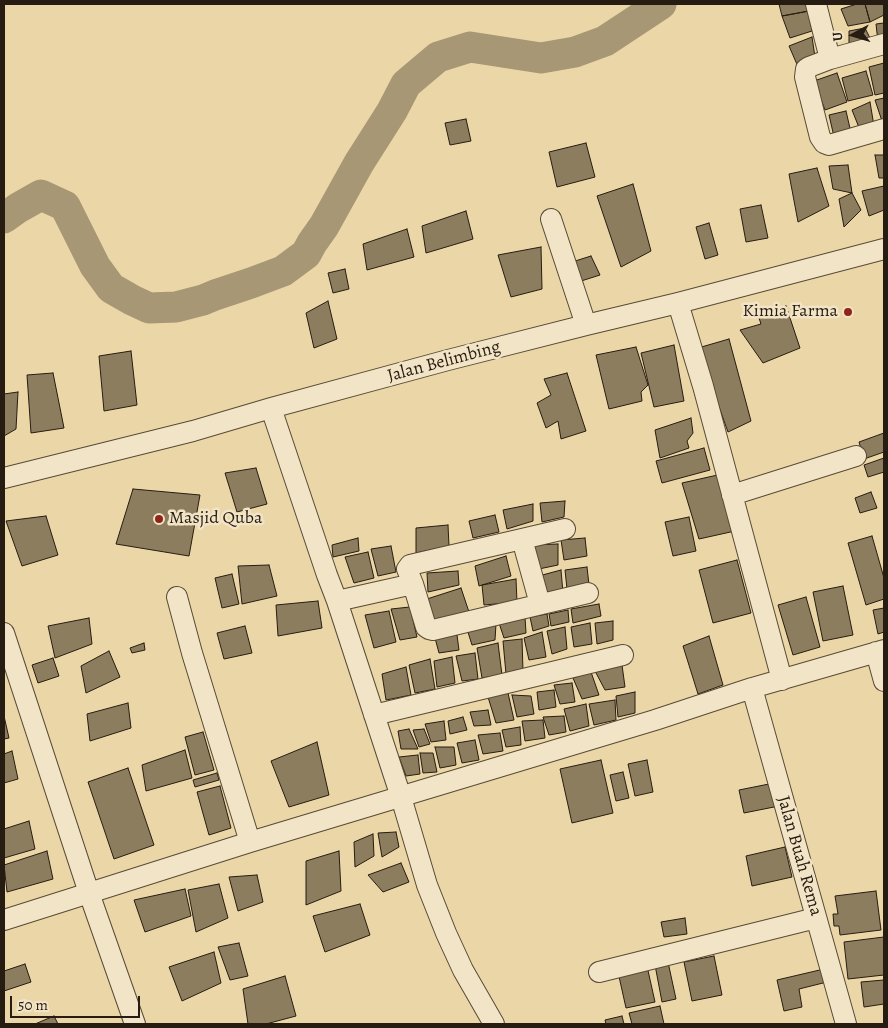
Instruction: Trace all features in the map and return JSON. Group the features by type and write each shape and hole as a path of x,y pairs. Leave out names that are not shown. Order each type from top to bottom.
{"street":[{"path":"816,4 830,59"},
{"path":"884,44 809,67 806,69 805,77 820,137 824,143 829,145 884,128"},
{"path":"551,219 586,325"},
{"name":"Jalan Belimbing","path":"4,478 193,431 271,408 586,325 678,304 884,249"},
{"path":"678,304 703,386 782,680"},
{"path":"271,408 337,600 401,797 427,885 463,970 494,1024"},
{"path":"732,495 856,456"},
{"path":"565,529 410,565 407,569 426,627 433,630 588,593"},
{"path":"522,539 540,604"},
{"path":"337,600 413,584"},
{"path":"177,597 192,653 250,842"},
{"path":"4,633 89,893 136,1024"},
{"path":"4,920 250,842 654,720 752,688 880,651 884,681"},
{"path":"374,715 623,655"},
{"name":"Jalan Buah Rema","path":"752,688 846,1024"},
{"path":"599,972 816,918"}],"building":[{"path":"779,4 808,4 809,11 782,16"},
{"path":"857,4 865,4 870,22 848,26 841,9"},
{"path":"865,4 884,4 884,15 870,22"},
{"path":"809,11 812,31 790,38 782,16"},
{"path":"884,23 884,41 878,42 876,24"},
{"path":"865,28 874,46 849,53 849,31"},
{"path":"812,37 815,57 799,69 789,46"},
{"path":"884,63 884,93 875,95 869,67"},
{"path":"866,71 873,95 848,101 842,78"},
{"path":"837,73 847,102 825,110 814,81"},
{"path":"884,98 884,127 875,100"},
{"path":"870,102 874,126 862,135 852,110"},
{"path":"846,111 852,137 835,141 829,115"},
{"path":"466,119 471,141 450,145 445,123"},
{"path":"586,143 595,177 557,187 549,152"},
{"path":"875,155 884,155 884,178 879,178"},
{"path":"848,165 852,193 833,189 829,166"},
{"path":"817,168 829,206 798,222 789,174"},
{"path":"633,184 651,251 621,267 597,196"},
{"path":"884,186 884,210 869,216 862,191"},
{"path":"852,193 861,210 844,227 839,199"},
{"path":"761,205 768,238 746,242 740,209"},
{"path":"466,211 473,239 426,253 422,226"},
{"path":"709,223 718,255 705,259 696,227"},
{"path":"407,229 414,257 367,270 363,244"},
{"path":"541,247 542,289 511,297 498,255"},
{"path":"591,256 600,275 578,282 572,262"},
{"path":"345,269 349,289 333,293 328,273"},
{"path":"328,301 337,339 314,348 306,313"},
{"path":"786,306 800,348 763,363 740,330 761,324 758,315"},
{"path":"729,339 751,421 728,432 698,348"},
{"path":"674,345 684,401 654,407 641,353"},
{"path":"636,347 648,385 641,392 642,401 609,409 596,355"},
{"path":"131,351 137,405 104,411 99,356"},
{"path":"53,373 64,428 31,433 27,375"},
{"path":"567,373 586,431 561,439 558,421 546,428 537,403 551,395 544,379"},
{"path":"18,392 16,429 4,436 4,394"},
{"path":"691,418 693,433 687,441 689,448 660,458 655,430"},
{"path":"884,433 884,452 864,459 859,442"},
{"path":"704,448 710,470 662,483 656,461"},
{"path":"884,458 884,472 868,477 864,465"},
{"path":"256,468 267,504 237,512 225,473"},
{"path":"722,474 735,531 699,539 682,483"},
{"name":"Masjid Quba","path":"133,489 200,495 189,556 116,544"},
{"path":"871,492 877,508 860,513 855,498"},
{"path":"565,501 564,517 542,522 540,503"},
{"path":"533,504 533,521 507,529 503,510"},
{"path":"495,515 499,532 473,538 469,521"},
{"path":"46,516 58,555 22,566 6,521"},
{"path":"689,517 696,551 673,556 665,522"},
{"path":"448,525 449,546 416,553 416,528"},
{"path":"872,536 884,578 884,599 866,605 848,543"},
{"path":"358,538 359,551 333,557 332,545"},
{"path":"585,538 587,556 564,560 561,540"},
{"path":"558,544 558,565 534,570 531,545"},
{"path":"391,546 396,572 378,576 371,549"},
{"path":"368,552 374,578 354,583 345,557"},
{"path":"506,556 511,576 479,586 475,566"},
{"path":"737,560 751,613 713,623 699,570"},
{"path":"269,565 277,596 242,604 238,566"},
{"path":"587,567 589,585 567,589 565,570"},
{"path":"561,570 563,593 541,597 535,577"},
{"path":"458,571 459,585 428,592 427,573"},
{"path":"232,574 239,604 222,608 215,578"},
{"path":"516,579 517,602 484,605 482,585"},
{"path":"843,586 853,635 823,641 813,592"},
{"path":"461,588 470,615 432,624 427,599"},
{"path":"806,597 820,647 793,655 778,605"},
{"path":"318,601 322,628 278,636 276,605"},
{"path":"599,604 601,616 573,623 571,609"},
{"path":"410,607 417,637 400,640 391,609"},
{"path":"884,608 884,632 878,634 873,610"},
{"path":"568,610 569,622 551,626 549,614"},
{"path":"389,611 396,642 374,648 365,615"},
{"path":"547,614 549,626 533,631 530,617"},
{"path":"525,617 526,633 504,638 498,620"},
{"path":"89,618 92,644 55,658 48,626"},
{"path":"613,621 613,640 597,644 595,623"},
{"path":"590,623 592,644 574,647 571,627"},
{"path":"496,624 495,640 472,645 467,629"},
{"path":"245,626 252,653 224,659 217,633"},
{"path":"565,627 567,649 552,654 547,631"},
{"path":"542,632 546,657 529,660 524,638"},
{"path":"457,635 459,650 439,653 435,638"},
{"path":"709,636 723,685 698,694 683,646"},
{"path":"522,639 523,672 506,674 503,641"},
{"path":"144,643 145,650 132,653 130,648"},
{"path":"498,643 502,675 482,678 477,648"},
{"path":"109,651 120,677 86,693 81,666"},
{"path":"475,653 478,679 462,681 456,656"},
{"path":"452,657 455,683 437,687 434,661"},
{"path":"53,658 59,676 38,683 32,665"},
{"path":"430,659 435,689 415,693 409,665"},
{"path":"622,665 625,687 605,690 595,671"},
{"path":"406,667 411,695 386,700 382,674"},
{"path":"591,672 599,695 582,699 573,678"},
{"path":"572,683 575,702 560,704 554,685"},
{"path":"554,690 556,707 539,710 537,692"},
{"path":"635,692 635,713 618,717 616,696"},
{"path":"508,693 514,720 496,723 488,697"},
{"path":"512,695 531,696 534,714 517,717"},
{"path":"615,700 616,720 594,725 589,704"},
{"path":"128,703 131,728 90,741 87,714"},
{"path":"586,704 589,726 570,731 564,709"},
{"path":"488,710 491,725 474,726 470,712"},
{"path":"4,716 9,738 4,739"},
{"path":"564,716 566,732 549,735 543,717"},
{"path":"463,717 467,730 450,734 448,721"},
{"path":"543,720 545,738 525,741 522,721"},
{"path":"444,721 446,740 431,742 425,724"},
{"path":"520,727 521,745 506,747 502,730"},
{"path":"409,729 418,749 401,749 398,731"},
{"path":"424,729 430,744 419,747 413,730"},
{"path":"203,732 214,770 195,775 185,737"},
{"path":"500,733 503,751 483,754 478,735"},
{"path":"475,740 479,760 462,763 457,743"},
{"path":"317,742 329,795 289,807 271,761"},
{"path":"435,747 454,747 456,765 440,768"},
{"path":"185,750 192,778 146,791 142,765"},
{"path":"12,751 18,779 4,783 4,754"},
{"path":"420,753 433,753 437,772 423,773"},
{"path":"418,755 420,774 406,776 399,757"},
{"path":"601,760 613,813 572,823 560,769"},
{"path":"647,760 653,792 635,796 628,764"},
{"path":"128,768 154,845 114,859 88,782"},
{"path":"623,772 629,798 616,801 610,775"},
{"path":"217,773 219,780 195,787 193,780"},
{"path":"774,783 779,806 744,813 739,790"},
{"path":"220,786 231,828 209,835 197,792"},
{"path":"29,821 35,849 4,858 4,829"},
{"path":"396,832 399,847 382,857 378,833"},
{"path":"373,834 374,856 355,867 354,842"},
{"path":"785,847 792,877 752,886 746,856"},
{"path":"47,851 53,879 7,892 4,865"},
{"path":"339,851 341,891 306,905 306,861"},
{"path":"401,863 409,882 383,892 368,875"},
{"path":"257,875 263,902 238,911 229,877"},
{"path":"219,884 228,918 196,932 188,890"},
{"path":"185,889 191,916 145,932 134,900"},
{"path":"876,891 881,930 840,935 839,926 834,926 833,914 838,914 835,896"},
{"path":"360,904 370,935 325,952 313,916"},
{"path":"685,918 687,934 664,937 661,922"},
{"path":"884,937 884,975 848,979 844,942"},
{"path":"239,943 248,976 230,980 218,947"},
{"path":"214,952 221,983 182,1001 169,967"},
{"path":"714,956 722,995 692,1001 684,962"},
{"path":"668,962 676,999 662,1002 655,965"},
{"path":"25,964 31,982 4,991 4,971"},
{"path":"647,966 655,1002 626,1008 618,972"},
{"path":"824,969 827,982 799,989 802,1007 784,1011 777,980"},
{"path":"285,976 296,1016 266,1024 248,1024 243,989"},
{"path":"884,980 884,1004 864,1007 861,982"},
{"path":"660,1006 664,1024 632,1024 629,1013"},
{"path":"54,1016 58,1024 35,1024"},
{"path":"622,1016 624,1024 606,1024 605,1020"}],"waterway":[{"path":"4,218 41,195 65,206 95,266 111,288 149,308 176,307 203,300 283,271 306,254 392,111 406,84 438,57 470,47 541,58 575,52 605,41 661,4"}],"place":[{"name":"Kimia Farma","path":"848,312"},
{"name":"Masjid Quba","path":"159,519"}]}
